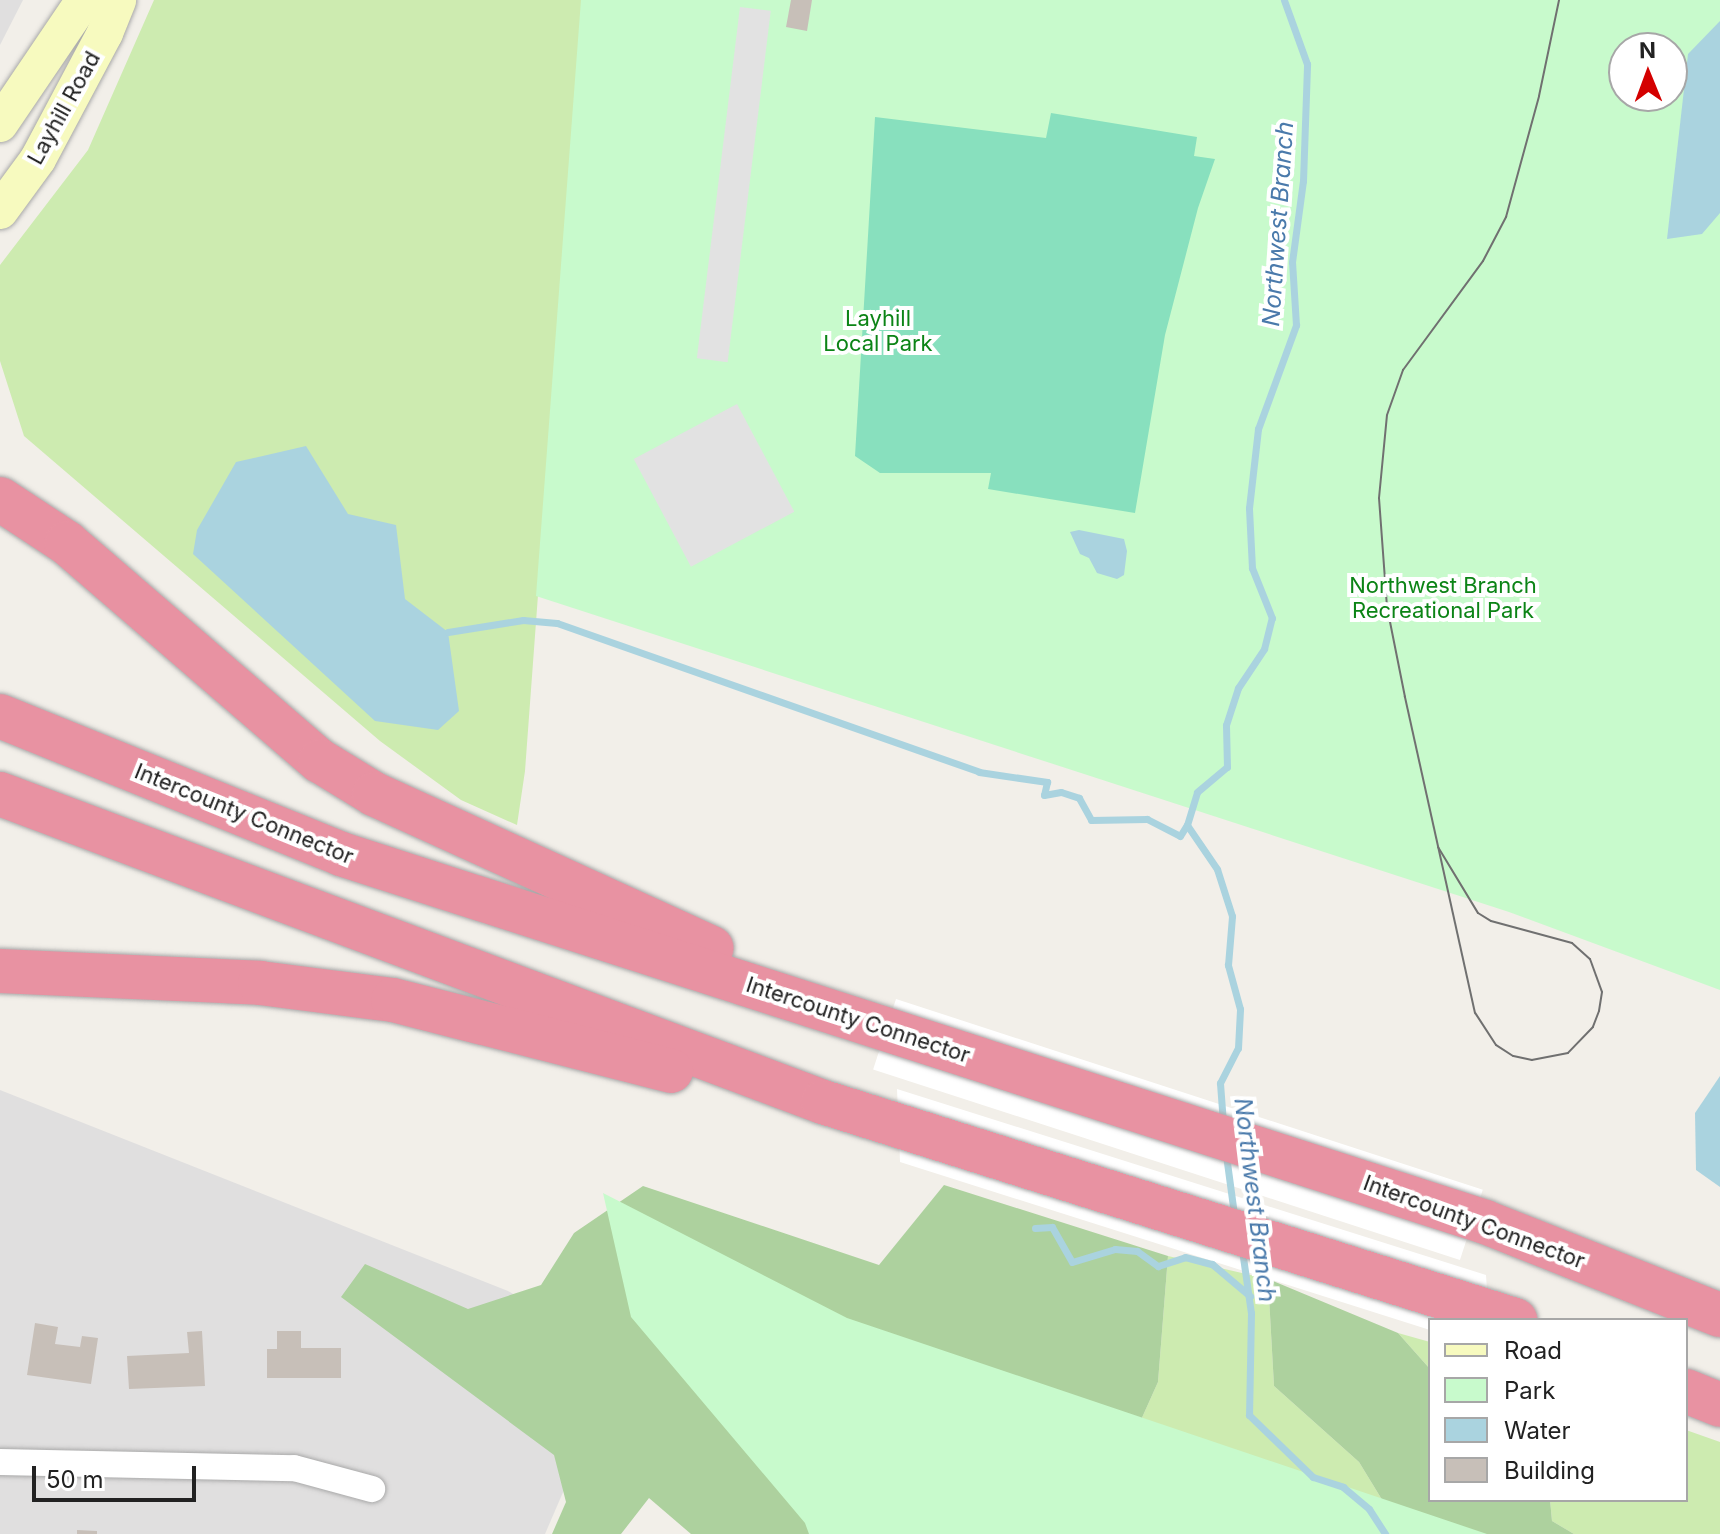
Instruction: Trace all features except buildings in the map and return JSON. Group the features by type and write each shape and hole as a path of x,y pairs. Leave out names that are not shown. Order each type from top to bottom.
{"highway":[{"path":"0,499 67,543 320,761 374,794 896,1032"},
{"name":"Intercounty Connector","path":"0,716 341,854 1485,1222 1720,1315"},
{"path":"0,794 823,1102 1501,1314"},
{"path":"0,971 260,983 393,1000 664,1069 823,1102"},
{"path":"1688,1392 1720,1405"}],"main road":[{"name":"Layhill Road","path":"0,124 84,0"},
{"name":"Layhill Road","path":"0,211 38,159 105,33 118,0"}],"street":[{"path":"0,1462 294,1468 372,1489"}],"shaded area":[{"path":"0,0 23,0 0,45"},
{"path":"740,7 771,11 728,362 697,358"},
{"path":"737,404 794,512 691,567 634,459"},
{"path":"0,1090 508,1291 572,1328 570,1476 545,1534 0,1534"}],"green space":[{"path":"154,0 582,0 525,771 517,825 461,800 380,741 24,436 0,361 0,265 88,150"},
{"path":"581,0 1720,0 1720,990 1509,912 536,596"},
{"name":"Layhill Local Park","path":"1051,113 1197,137 1194,156 1215,159 1198,208 1165,335 1135,513 988,489 991,473 880,473 855,456 875,117 1046,138"},
{"path":"944,1185 1168,1256 1158,1382 1119,1469 1179,1534 691,1534 649,1498 621,1534 552,1534 566,1502 554,1455 341,1297 365,1264 468,1309 541,1285 574,1233 643,1186 879,1265"},
{"path":"603,1193 847,1318 1487,1534 809,1534 805,1523 631,1317"},
{"path":"1168,1256 1268,1279 1274,1386 1359,1462 1403,1534 1119,1469 1158,1382"},
{"path":"1268,1279 1398,1333 1428,1367 1428,1502 1550,1502 1552,1521 1574,1534 1403,1534 1359,1462 1274,1386"},
{"path":"1398,1333 1428,1341 1428,1367"},
{"path":"1688,1431 1720,1442 1720,1534 1574,1534 1552,1521 1550,1502 1688,1502"}],"water":[{"path":"1720,21 1720,213 1702,234 1667,239 1681,112 1688,112 1688,54"},
{"path":"306,446 348,514 396,525 405,599 448,632 459,711 438,730 375,721 193,554 197,530 236,462"},
{"path":"1079,530 1124,539 1127,551 1124,575 1117,579 1097,573 1089,558 1080,554 1070,532"},
{"path":"1720,1076 1720,1187 1696,1170 1695,1113"}],"pier":[{"path":"896,999 1483,1190 1460,1260 873,1069"},
{"path":"897,1089 1486,1275 1489,1318 1428,1318 1428,1329 900,1162"}],"waterway":[{"name":"Northwest Branch","path":"1223,1123 1220,1083 1238,1048 1240,1009 1228,965 1232,916 1217,869 1187,825 1197,792 1227,767 1226,725 1238,688 1264,649 1272,618 1252,568 1249,508 1258,429 1296,325 1292,262 1303,181 1307,64 1284,0"},
{"path":"448,632 523,620 557,623 979,772 1047,782 1044,795 1061,792 1079,798 1091,820 1147,819 1180,836 1187,825"},
{"name":"Northwest Branch","path":"1226,1155 1234,1214"},
{"path":"1035,1228 1052,1227 1072,1262 1115,1249 1137,1251 1158,1266 1185,1257 1212,1264 1250,1296"},
{"name":"Northwest Branch","path":"1242,1250 1251,1313 1249,1415 1313,1477 1343,1487 1369,1509 1385,1534"}],"tram line":[{"path":"1438,847 1478,913 1491,921 1572,943 1590,959 1602,992 1599,1011 1593,1027 1568,1053 1532,1060 1513,1056 1496,1045 1475,1013 1405,697 1387,607 1379,498 1387,415 1403,370 1483,261 1506,217 1539,96 1559,0"}],"park label":[{"name":"Northwest Branch Recreational Park","path":"1443,598"}]}
